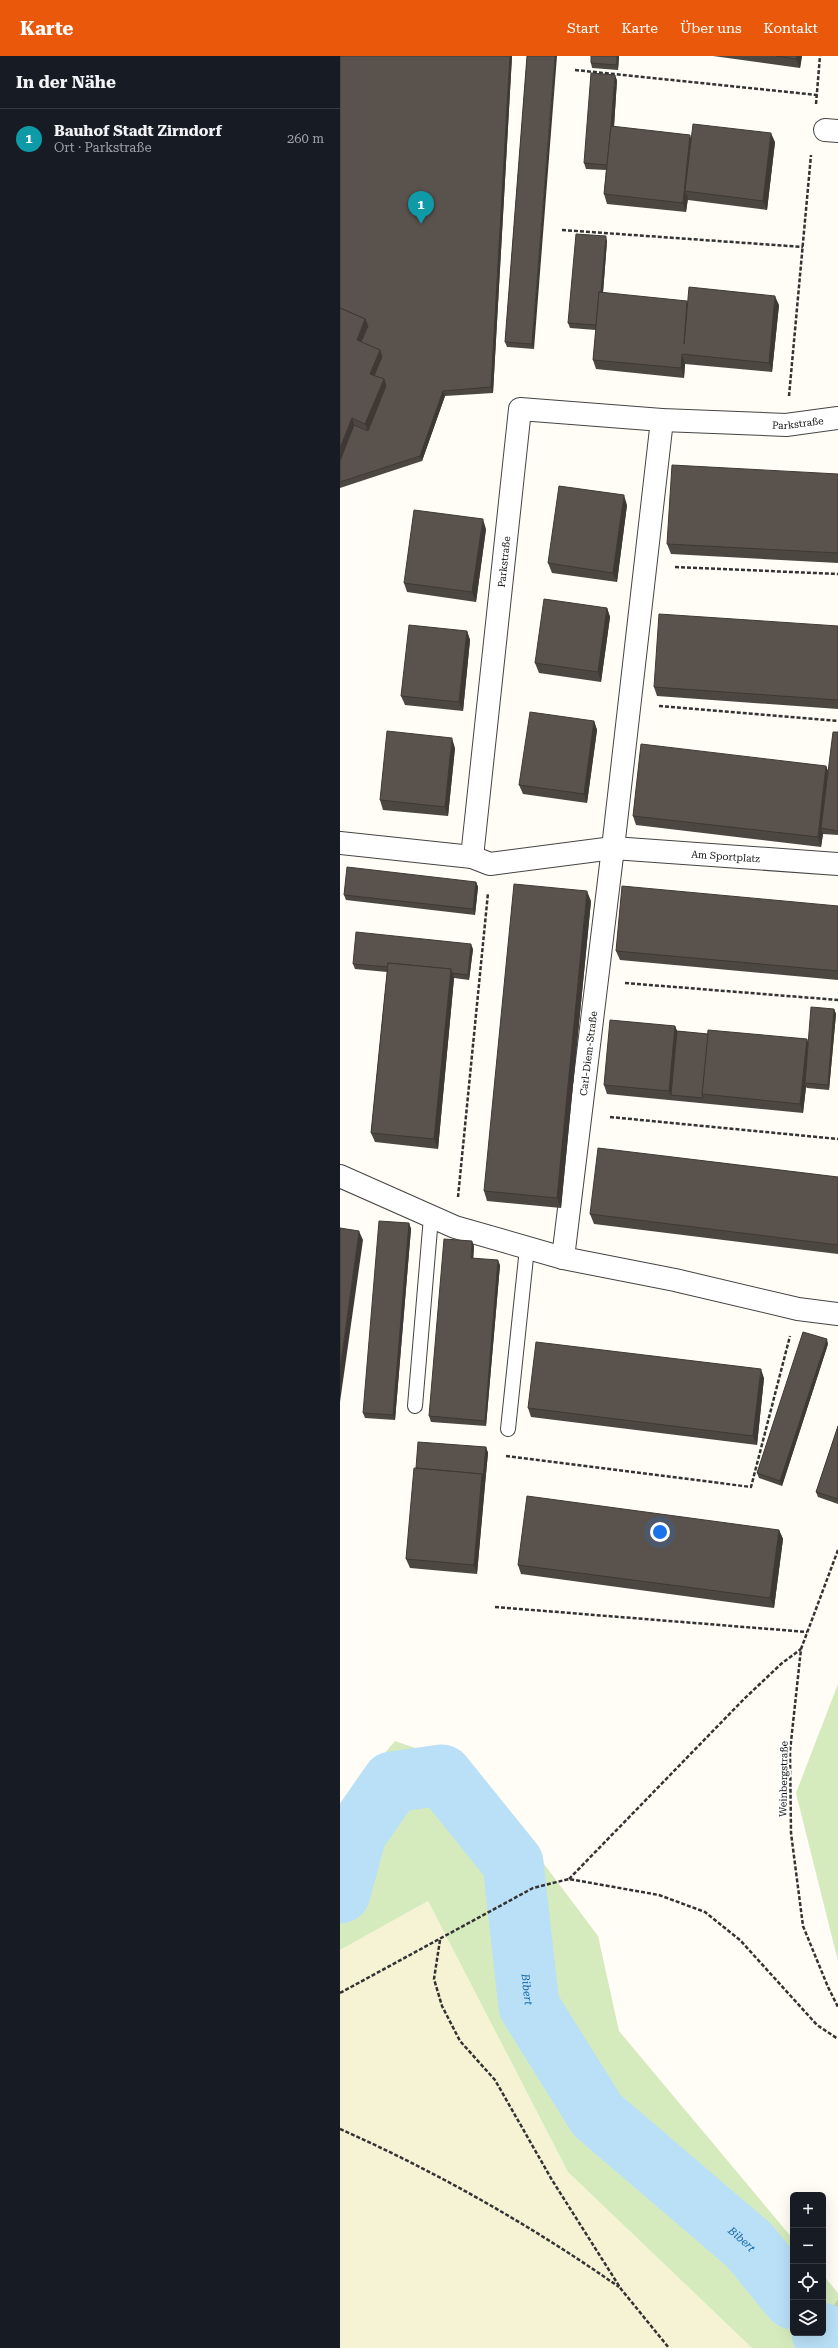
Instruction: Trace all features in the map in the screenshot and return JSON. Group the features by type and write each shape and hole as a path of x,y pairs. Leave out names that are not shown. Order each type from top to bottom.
{"street":[{"name":"Parkstraße","path":"481,861 520,409 662,420 786,425 838,418"},
{"path":"340,843 481,861 613,848 662,420"},
{"name":"Am Sportplatz","path":"613,848 838,864"},
{"name":"Carl-Diem-Straße","path":"563,1258 613,848"},
{"path":"340,1176 455,1227 563,1258 675,1280 798,1308 838,1314"}],"lane":[{"path":"415,1406 431,1216"},
{"path":"508,1429 527,1248"}],"path":[{"path":"815,108 820,56"},
{"path":"575,70 817,95"},
{"path":"786,425 811,153"},
{"path":"562,230 803,247"},
{"path":"645,566 838,574"},
{"path":"630,704 838,721"},
{"path":"455,1227 481,861"},
{"path":"597,981 838,1000"},
{"path":"580,1114 838,1139"},
{"path":"506,1456 751,1487 798,1308"},
{"name":"Weinbergstraße","path":"838,1550 801,1649 790,1751 791,1833 803,1926 828,1987 838,2007"},
{"path":"495,1608 807,1632"},
{"path":"569,1879 744,1699 781,1664 801,1649"},
{"path":"340,1993 440,1940 533,1888 569,1879 659,1895 705,1912 740,1940 817,2025 838,2039"},
{"path":"440,1940 434,1979 442,2006 460,2041 495,2080 552,2180 621,2289 669,2348"},
{"path":"340,2128 426,2171 560,2246 621,2289"}],"shaded area":[{"path":"428,1901 568,2172 752,2348 340,2348 340,1950"}],"green space":[{"path":"838,1684 838,1961 796,1793"},
{"path":"395,1741 472,1768 598,1936 619,2031 790,2235 790,2336 812,2336 803,2348 752,2348 568,2172 428,1901 340,1950 340,1805"},
{"path":"826,2279 838,2293 838,2299 826,2316"},
{"path":"838,2299 838,2348 803,2348 812,2336 826,2336 826,2316"}],"building":[{"path":"340,56 510,56 491,387 443,391 420,456 340,482 340,461 354,425 368,431 386,386 384,379 374,376 382,357 380,350 361,342 368,326 365,319 340,308"},
{"path":"527,56 555,56 532,344 505,342"},
{"path":"591,56 617,56 617,65 591,63"},
{"path":"776,56 797,56 796,59"},
{"path":"591,73 615,75 607,165 584,163"},
{"path":"693,124 771,133 763,201 685,191"},
{"path":"611,126 690,135 683,203 604,194"},
{"path":"576,234 606,236 601,292 599,292 596,325 568,323"},
{"path":"689,287 775,296 769,363 682,354 681,368 593,360 599,292 687,301 684,344"},
{"path":"340,308 365,319 357,340 380,350 370,374 384,379 365,424 352,418 340,448"},
{"path":"672,465 838,474 838,553 667,544"},
{"path":"559,486 624,495 613,573 548,563"},
{"path":"414,510 483,519 472,592 404,583"},
{"path":"544,599 607,608 598,672 535,663"},
{"path":"659,614 838,626 838,700 654,687"},
{"path":"409,625 467,631 459,702 401,696"},
{"path":"530,712 594,721 584,794 519,785"},
{"path":"387,731 452,738 445,807 380,800"},
{"path":"833,732 838,732 838,831 821,828"},
{"path":"641,744 826,766 818,837 633,816"},
{"path":"347,867 476,882 473,909 344,895"},
{"path":"514,884 587,891 557,1198 484,1191"},
{"path":"622,886 838,906 838,971 616,951"},
{"path":"356,932 471,944 468,975 452,973 451,969 388,963 388,967 353,964"},
{"path":"388,963 451,969 434,1139 371,1133"},
{"path":"811,1007 834,1009 828,1085 805,1083"},
{"path":"610,1020 675,1026 669,1091 604,1085"},
{"path":"708,1030 807,1039 800,1104 702,1094"},
{"path":"677,1031 708,1034 702,1094 703,1098 671,1095"},
{"path":"598,1148 838,1177 838,1245 590,1214"},
{"path":"379,1221 409,1223 393,1415 363,1413"},
{"path":"340,1228 359,1231 340,1369"},
{"path":"444,1239 472,1241 471,1258 498,1260 485,1421 429,1416"},
{"path":"803,1332 827,1339 780,1481 757,1473"},
{"path":"536,1342 761,1369 753,1436 528,1408"},
{"path":"838,1426 838,1499 816,1492"},
{"path":"418,1442 486,1447 483,1478 482,1474 416,1468"},
{"path":"414,1468 482,1474 474,1565 406,1559"},
{"path":"527,1496 779,1530 770,1598 518,1565"}],"waterway":[{"name":"Bibert","path":"340,1893 356,1834 392,1782 442,1775 513,1863 529,2006 597,2115 749,2245 790,2295"},
{"name":"Bibert","path":"824,2336 834,2348"}],"place":[{"name":"Bauhof Stadt Zirndorf","path":"421,224"}]}
